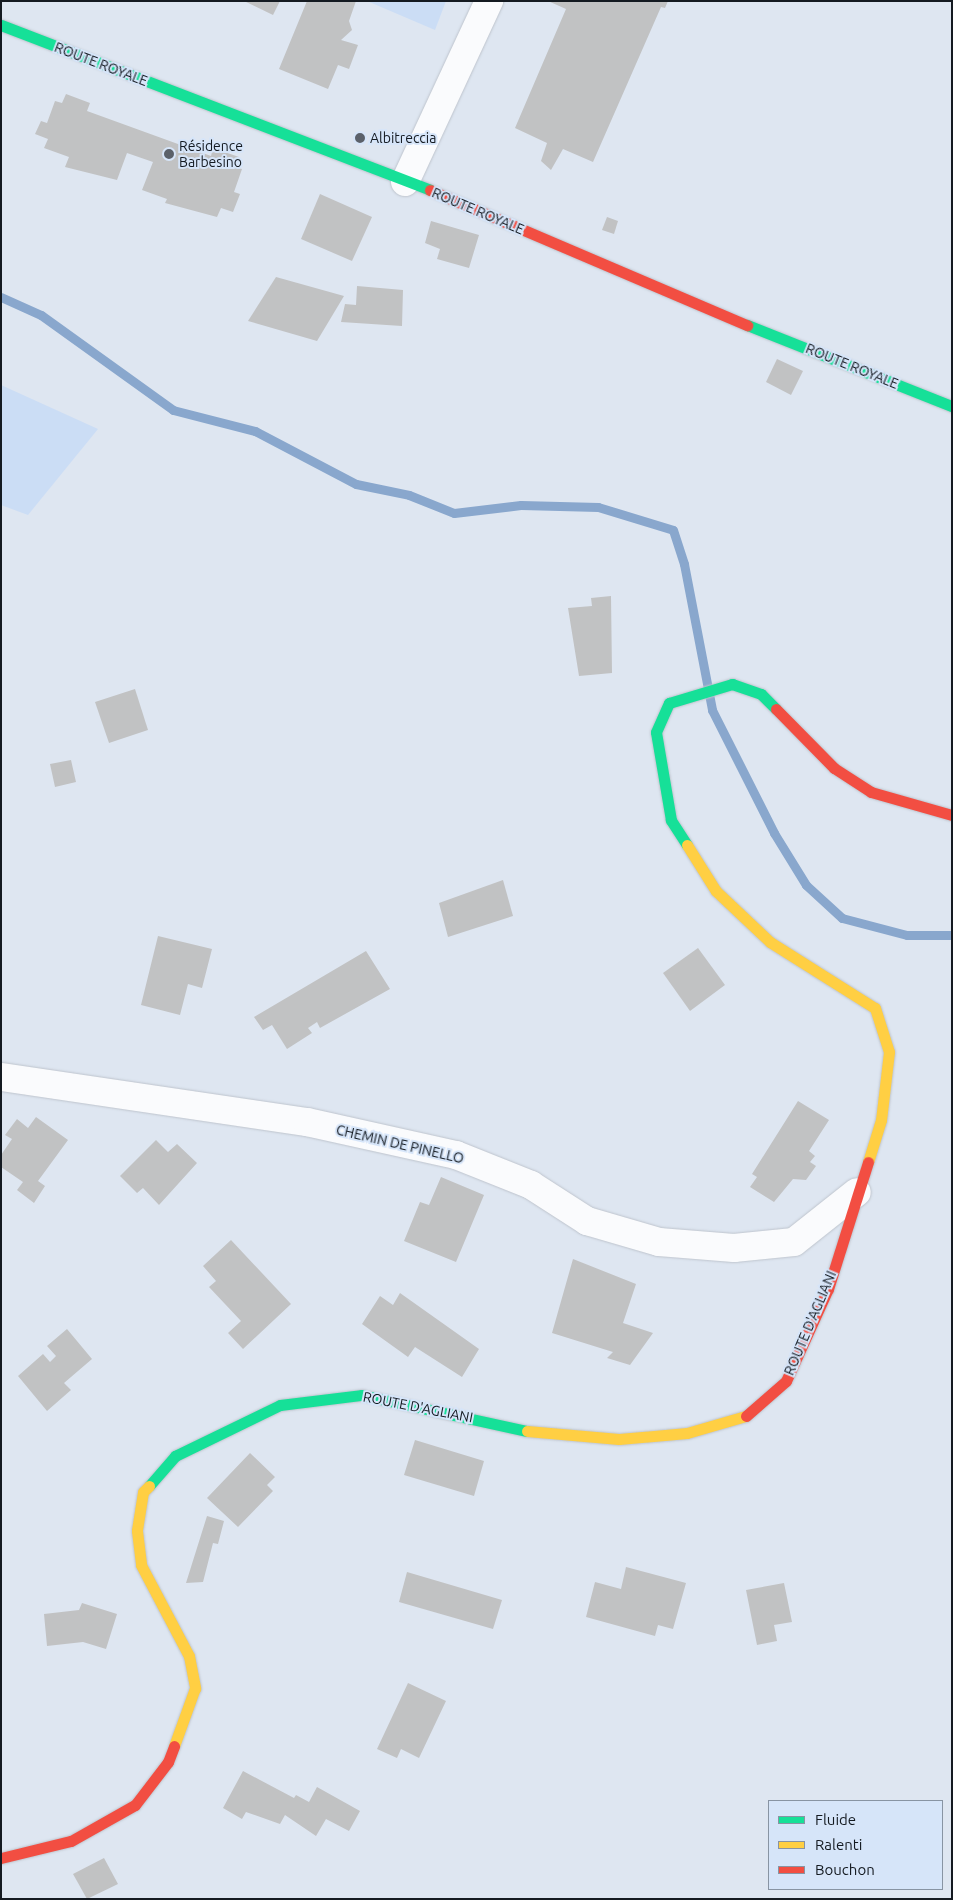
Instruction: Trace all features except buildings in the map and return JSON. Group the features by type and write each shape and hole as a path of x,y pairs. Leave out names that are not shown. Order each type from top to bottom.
{"street":[{"path":"405,182 489,1"},
{"name":"ROUTE ROYALE","path":"1,25 405,182 635,280 952,406"},
{"name":"ROUTE D'AGLIANI","path":"1,1858 71,1841 135,1805 168,1762 195,1688 185,1647 141,1565 137,1531 143,1492 175,1456 280,1405 362,1395 544,1435 619,1439 687,1433 743,1418 786,1380 828,1289 881,1120 889,1052 885,1030 875,1008 770,942 711,883 671,820 656,732 669,702 732,684 761,694 834,768 871,792 952,815"},
{"name":"CHEMIN DE PINELLO","path":"1,1077 307,1122 456,1155 531,1185 587,1221 659,1242 734,1248 794,1242 857,1192"}],"shaded area":[{"path":"367,1 446,1 435,30"},
{"path":"1,385 98,429 28,515 1,505"}],"waterway":[{"path":"1,297 41,315 173,410 255,431 356,484 409,495 454,513 521,505 598,507 673,530 684,564 712,710 774,833 806,885 842,918 907,935 952,935"}],"traffic: fast":[{"path":"1,25 430,190"},
{"path":"747,325 952,406"},
{"path":"687,845 671,820 656,732 669,703 732,684 761,694 776,709"},
{"path":"149,1486 175,1456 280,1405 362,1395 527,1431"}],"traffic: slow":[{"path":"687,845 716,891 770,942 875,1008 889,1052 881,1120 868,1162"},
{"path":"527,1431 619,1439 687,1433 746,1416"},
{"path":"149,1486 143,1492 137,1531 141,1565 189,1656 195,1688 174,1746"}],"traffic: jam":[{"path":"430,190 747,325"},
{"path":"776,709 834,768 871,792 952,815"},
{"path":"746,1416 786,1381 828,1289 868,1162"},
{"path":"1,1858 71,1841 135,1805 168,1762 174,1746"}],"place":[{"name":"Albitreccia","path":"360,138"},
{"name":"Résidence Barbesino","path":"169,154"}]}
